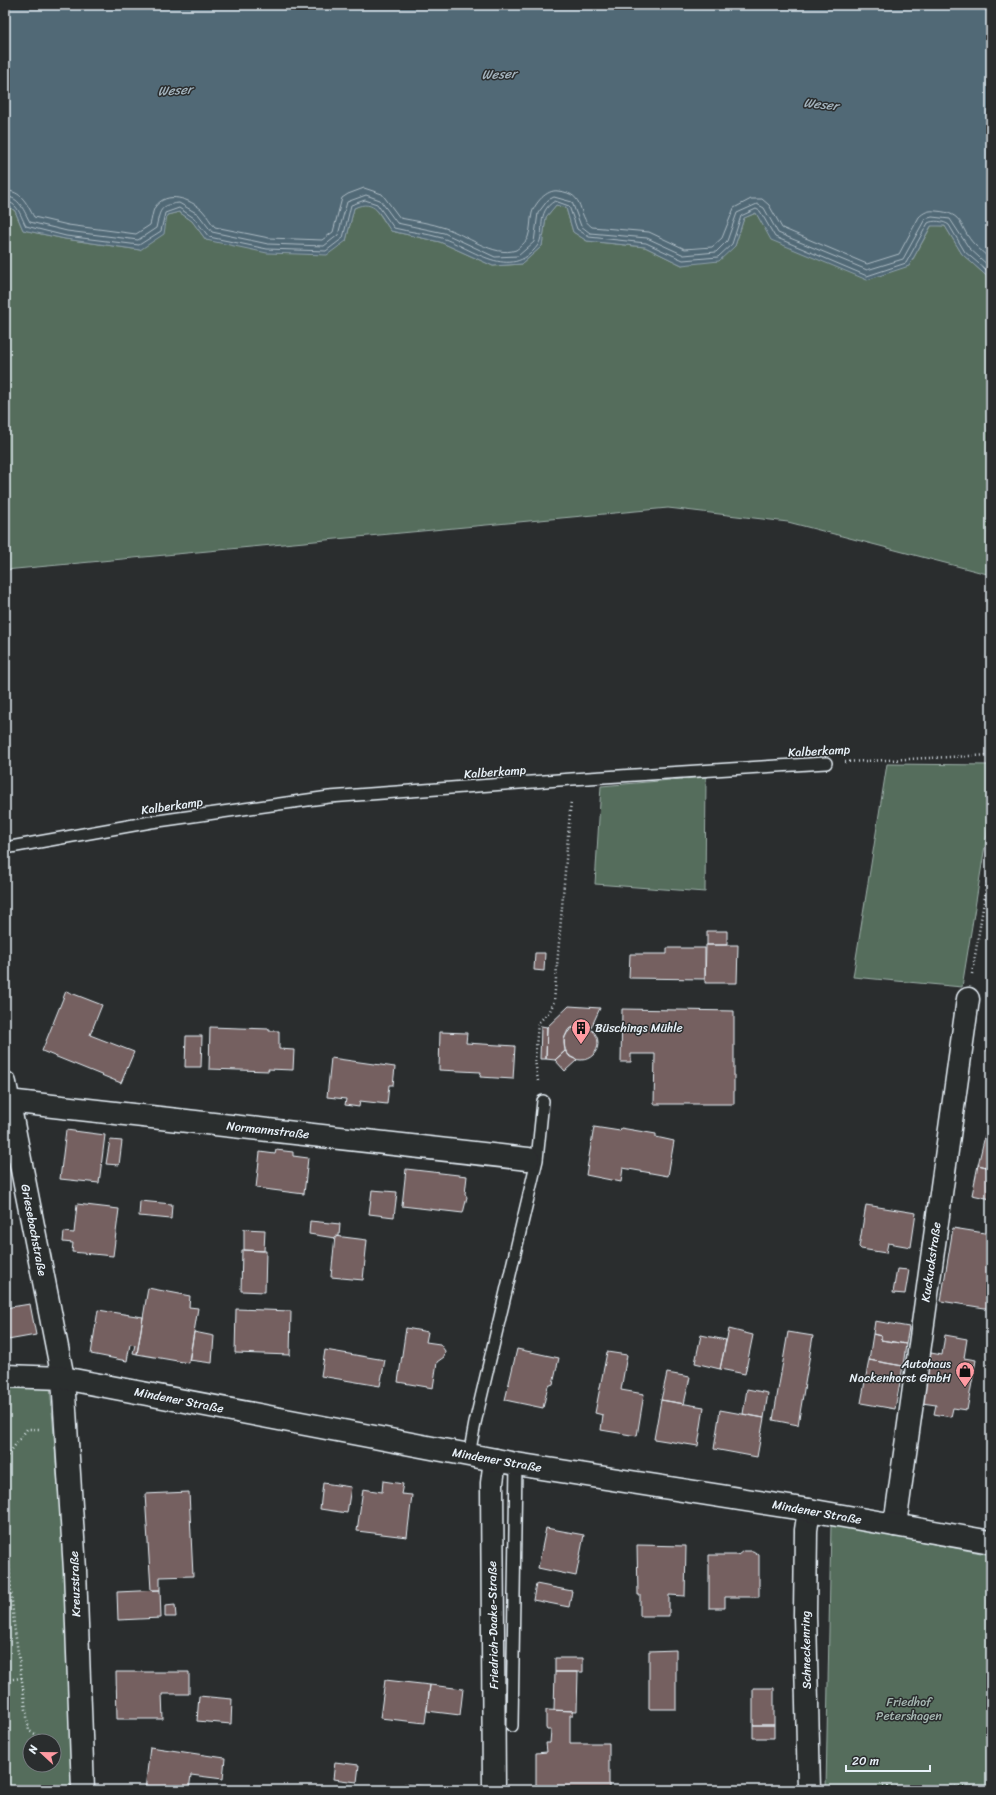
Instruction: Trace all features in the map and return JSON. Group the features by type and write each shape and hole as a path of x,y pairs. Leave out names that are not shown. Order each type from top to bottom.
{"street":[{"name":"Kuckuckstraße","path":"895,1525 968,998"},
{"name":"Normannstraße","path":"7,1092 528,1158"},
{"name":"Griesebachstraße","path":"7,1092 63,1378"},
{"name":"Mindener Straße","path":"5,1376 63,1378 469,1456 809,1510 991,1542"},
{"name":"Kreuzstraße","path":"63,1378 74,1570 83,1790"},
{"name":"Friedrich-Daake-Straße","path":"494,1790 492,1483 495,1460"},
{"name":"Schneckenring","path":"809,1510 806,1530 805,1615 809,1790"}],"lane":[{"name":"Kalberkamp","path":"5,848 151,822 329,797 572,779 826,763"},
{"path":"469,1456 475,1424 537,1160 543,1101"},
{"path":"512,1726 516,1464"}],"path":[{"name":"Kalberkamp","path":"826,763 991,755"},
{"path":"543,1101 538,1090 535,1060 538,1023 550,1011 554,1002 572,779"},
{"path":"968,998 991,860"},
{"path":"5,1459 27,1429 67,1429"},
{"path":"5,1522 14,1624 29,1731 33,1733"},
{"path":"5,1680 22,1678"},
{"path":"883,1787 991,1787"}],"green space":[{"path":"364,203 374,206 391,231 440,242 493,266 522,264 542,246 546,217 556,205 566,208 573,232 587,241 645,247 682,265 735,246 744,218 756,213 772,240 909,266 932,225 945,226 962,254 991,280 991,575 788,522 668,508 5,570 5,206 7,205 15,211 23,230 65,239 140,250 167,215 179,212 192,221 206,240 346,241 354,208"},
{"path":"887,764 991,765 991,809 962,987 853,977"},
{"path":"706,777 705,892 595,884 601,786"},
{"path":"50,1385 82,1790 5,1790 5,1386"},
{"name":"Friedhof Petershagen","path":"831,1524 991,1555 991,1790 826,1790"}],"water":[{"name":"Weser","path":"5,5 991,5 991,280 962,254 945,226 931,226 909,266 867,280 771,240 756,213 744,218 735,246 719,261 682,265 645,247 587,241 573,232 566,208 556,205 546,217 542,246 522,264 493,266 440,242 391,231 377,210 368,205 354,208 346,241 327,255 267,253 206,240 192,221 179,212 167,215 164,234 140,250 65,239 23,230 15,211 8,205 5,206"}],"building":[{"path":"707,931 727,931 727,945 707,945"},
{"path":"706,945 738,945 737,983 705,983"},
{"path":"667,948 705,948 705,979 629,978 630,954 667,954"},
{"path":"535,953 545,953 544,971 534,970"},
{"path":"66,991 102,1005 90,1035 134,1052 121,1083 42,1051"},
{"path":"569,1006 600,1008 591,1028 577,1025 568,1030 564,1039 565,1051 555,1060 546,1059 547,1027"},
{"path":"622,1009 734,1011 734,1104 654,1104 655,1054 631,1054 631,1062 621,1062"},
{"path":"541,1026 547,1027 546,1059 540,1059"},
{"name":"Büschings Mühle","path":"578,1026 584,1026 588,1027 595,1033 598,1043 597,1050 591,1057 584,1060 578,1060 574,1059 567,1053 564,1046 564,1040 565,1036 571,1029"},
{"path":"210,1027 269,1029 269,1031 279,1031 279,1049 294,1050 293,1070 268,1069 269,1071 209,1069"},
{"path":"991,1029 991,1052 987,1051"},
{"path":"440,1032 467,1033 466,1043 515,1046 513,1079 480,1077 481,1072 439,1070"},
{"path":"186,1036 202,1036 201,1067 185,1067"},
{"path":"565,1051 570,1057 577,1060 565,1071 555,1060"},
{"path":"331,1058 395,1067 393,1085 389,1085 387,1104 360,1101 359,1107 345,1105 346,1099 327,1097"},
{"path":"991,1111 991,1168 978,1165"},
{"path":"594,1127 620,1131 621,1128 656,1134 656,1137 674,1141 668,1176 623,1168 621,1182 586,1175"},
{"path":"66,1130 105,1135 99,1183 60,1179"},
{"path":"110,1140 122,1141 119,1165 106,1164"},
{"path":"276,1150 293,1152 293,1156 308,1158 304,1194 256,1188 260,1152 275,1154"},
{"path":"978,1165 991,1168 991,1199 972,1195"},
{"path":"406,1169 467,1176 465,1194 467,1197 463,1213 402,1206"},
{"path":"372,1190 397,1192 394,1217 369,1214"},
{"path":"140,1201 172,1204 171,1219 139,1216"},
{"path":"77,1204 119,1209 113,1256 72,1252 73,1243 63,1242 64,1232 74,1233"},
{"path":"866,1205 916,1213 911,1247 888,1243 886,1253 861,1249 859,1247"},
{"path":"310,1221 340,1224 339,1236 335,1238 309,1234"},
{"path":"953,1228 991,1234 991,1309 941,1301"},
{"path":"244,1229 265,1230 264,1251 244,1250"},
{"path":"335,1236 367,1240 363,1280 331,1277"},
{"path":"242,1250 266,1251 265,1292 241,1291"},
{"path":"897,1269 909,1270 905,1294 893,1293"},
{"path":"148,1288 190,1296 189,1307 198,1308 189,1363 137,1354"},
{"path":"30,1304 36,1335 8,1340 5,1308"},
{"path":"236,1309 291,1311 290,1355 235,1353"},
{"path":"98,1310 143,1317 137,1354 133,1353 135,1345 130,1344 127,1361 91,1354"},
{"path":"875,1321 909,1327 906,1344 881,1340 881,1336 873,1334"},
{"path":"406,1328 428,1332 426,1342 440,1344 445,1351 444,1357 437,1362 433,1388 398,1382"},
{"path":"729,1329 753,1335 745,1374 720,1369"},
{"path":"194,1332 214,1336 212,1363 189,1360"},
{"path":"788,1332 813,1336 798,1425 773,1420"},
{"path":"873,1334 881,1336 881,1340 906,1344 903,1366 869,1360"},
{"path":"701,1335 726,1340 720,1369 695,1363"},
{"path":"945,1335 967,1339 964,1358 976,1360 967,1410 953,1408 951,1417 934,1414 936,1405 922,1403 931,1353 942,1355"},
{"path":"517,1349 559,1358 553,1384 548,1386 543,1408 505,1400"},
{"path":"325,1350 385,1360 380,1386 321,1376"},
{"path":"607,1352 627,1355 621,1390 644,1394 637,1436 601,1430 603,1415 595,1413"},
{"path":"869,1360 903,1366 895,1409 861,1403"},
{"path":"667,1373 690,1377 684,1404 661,1400"},
{"path":"747,1389 768,1393 764,1418 743,1414"},
{"path":"661,1400 704,1407 698,1446 654,1439"},
{"path":"720,1410 764,1418 757,1457 714,1449"},
{"path":"383,1481 403,1484 401,1494 412,1495 407,1537 357,1531 363,1489 382,1492"},
{"path":"323,1483 351,1487 347,1513 320,1509"},
{"path":"189,1492 193,1576 160,1577 160,1590 151,1590 145,1494"},
{"path":"546,1528 584,1535 576,1576 538,1568"},
{"path":"637,1545 686,1546 685,1596 669,1595 669,1616 640,1616"},
{"path":"743,1551 753,1551 759,1555 759,1597 725,1597 725,1608 709,1608 709,1555 738,1555"},
{"path":"536,1584 572,1591 569,1607 533,1600"},
{"path":"160,1590 161,1618 118,1620 117,1592"},
{"path":"175,1605 176,1617 165,1617 165,1606"},
{"path":"676,1650 676,1709 649,1709 649,1651"},
{"path":"555,1658 583,1658 583,1672 555,1672"},
{"path":"116,1672 189,1672 189,1694 162,1694 163,1719 117,1719"},
{"path":"555,1672 578,1672 577,1711 554,1710"},
{"path":"385,1680 430,1685 425,1723 380,1718"},
{"path":"430,1685 463,1689 460,1715 427,1711"},
{"path":"753,1688 774,1688 774,1725 753,1725"},
{"path":"199,1696 232,1699 231,1724 197,1721"},
{"path":"546,1710 573,1711 573,1715 570,1715 570,1743 609,1743 609,1790 536,1790 536,1753 547,1752 546,1743 550,1743 551,1730 547,1730 546,1728"},
{"path":"753,1725 774,1725 774,1738 753,1738"},
{"path":"150,1747 225,1758 223,1779 191,1775 189,1790 145,1790"},
{"path":"335,1762 359,1765 357,1782 333,1779"},
{"path":"404,1784 450,1790 403,1790"}],"place":[{"name":"Büschings Mühle","path":"581,1045"},
{"name":"Autohaus Nackenhorst GmbH","path":"965,1388"}]}
